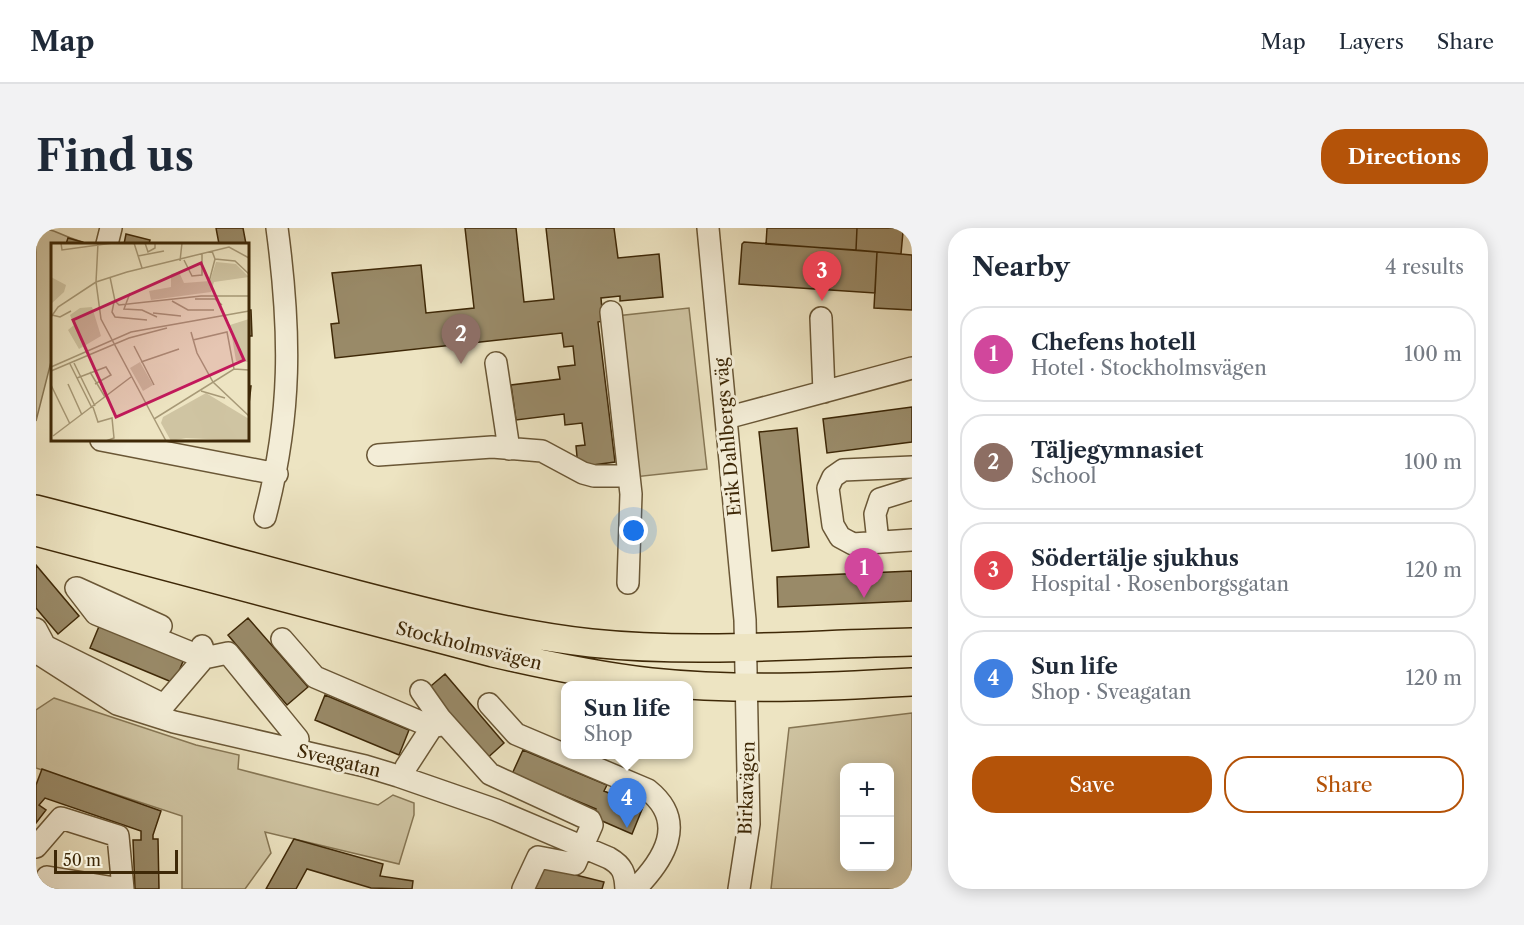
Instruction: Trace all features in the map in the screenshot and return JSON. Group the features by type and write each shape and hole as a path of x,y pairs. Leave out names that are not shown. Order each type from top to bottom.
{"main road":[{"name":"Stockholmsvägen","path":"36,509 474,623 608,644 746,647 912,642"},
{"name":"Stockholmsvägen","path":"36,532 524,660 645,681"},
{"name":"Stockholmsvägen","path":"693,684 747,687 912,682"}],"street":[{"path":"107,243 111,228"},
{"path":"266,517 277,474 288,384 286,296 277,228"},
{"name":"Erik Dahlbergs väg","path":"708,228 746,647 747,687"},
{"path":"611,312 631,494 628,583"},
{"path":"821,318 824,392"},
{"path":"496,363 509,449"},
{"path":"726,418 912,368"},
{"path":"106,441 277,474"},
{"path":"378,455 492,447 542,451 583,473 594,476 629,476"},
{"path":"912,467 843,470 833,477 828,488 833,525 840,537 854,543 912,540"},
{"path":"878,542 875,514 880,499 912,489"},
{"path":"204,658 201,645 76,588 96,614 204,658 228,653 298,739 297,750"},
{"path":"36,629 45,646 162,711 204,658"},
{"path":"282,639 315,677 438,726 490,774 590,820 592,825 574,864 538,856 523,889"},
{"name":"Sveagatan","path":"36,652 117,704 162,711 297,750 365,766 496,810 619,864 625,873 626,889"},
{"name":"Birkavägen","path":"739,889 749,824 747,687"},
{"path":"421,691 438,726"},
{"path":"489,704 516,734 561,753"},
{"path":"404,778 406,767 438,726"},
{"path":"575,759 648,790 660,800 670,822 669,840 654,871 635,889"},
{"path":"36,847 60,818 118,836 122,889 47,877"}],"shaded area":[{"path":"36,228 83,242 51,243 51,362 36,421"},
{"path":"689,308 707,469 634,477 616,316"},
{"path":"54,698 196,745 239,755 238,769 378,805 393,795 414,803 414,815 399,864 265,832 271,853 245,889 182,889 182,816 36,768 36,710"},
{"path":"912,713 912,889 771,889 789,728"}],"building":[{"path":"216,228 243,228 246,243 219,243"},
{"path":"465,228 516,228 524,302 554,299 546,228 614,228 618,258 659,254 663,297 620,301 620,296 601,298 603,321 598,322 615,462 578,467 576,446 585,445 582,423 565,425 564,414 516,420 511,385 560,379 558,367 575,365 573,346 564,347 562,333 335,358 331,324 339,323 332,273 421,265 426,313 474,308"},
{"path":"767,228 857,228 856,250 766,244"},
{"path":"857,228 912,228 912,232 903,232 901,254 856,250"},
{"path":"126,234 150,240 149,243 124,243"},
{"path":"68,238 82,242 82,243 66,243"},
{"path":"744,242 877,252 875,293 739,284"},
{"path":"877,252 912,255 912,310 874,308"},
{"path":"249,310 251,310 252,336 249,336"},
{"path":"912,407 912,442 827,453 823,419"},
{"path":"797,428 809,547 772,551 759,432"},
{"path":"36,565 79,616 58,634 36,608"},
{"path":"912,571 912,601 778,607 777,577"},
{"path":"248,618 308,687 287,705 228,635"},
{"path":"100,624 184,659 174,683 90,648"},
{"path":"445,674 504,743 484,761 425,691"},
{"path":"325,695 409,730 399,755 315,720"},
{"path":"523,750 607,785 604,791 643,807 632,834 593,817 596,809 512,774"},
{"path":"42,769 161,811 153,835 153,839 158,839 159,889 135,889 133,840 141,840 141,831 45,798 39,805 46,810 36,823 36,785"},
{"path":"294,839 383,864 380,876 413,881 412,889 371,888 307,869 296,889 266,889"},
{"path":"536,865 604,882 602,889 527,889"}],"place":[{"name":"Södertälje sjukhus","path":"822,301"},
{"name":"Täljegymnasiet","path":"461,364"},
{"name":"Chefens hotell","path":"864,598"},
{"name":"Sun life","path":"627,828"}]}
